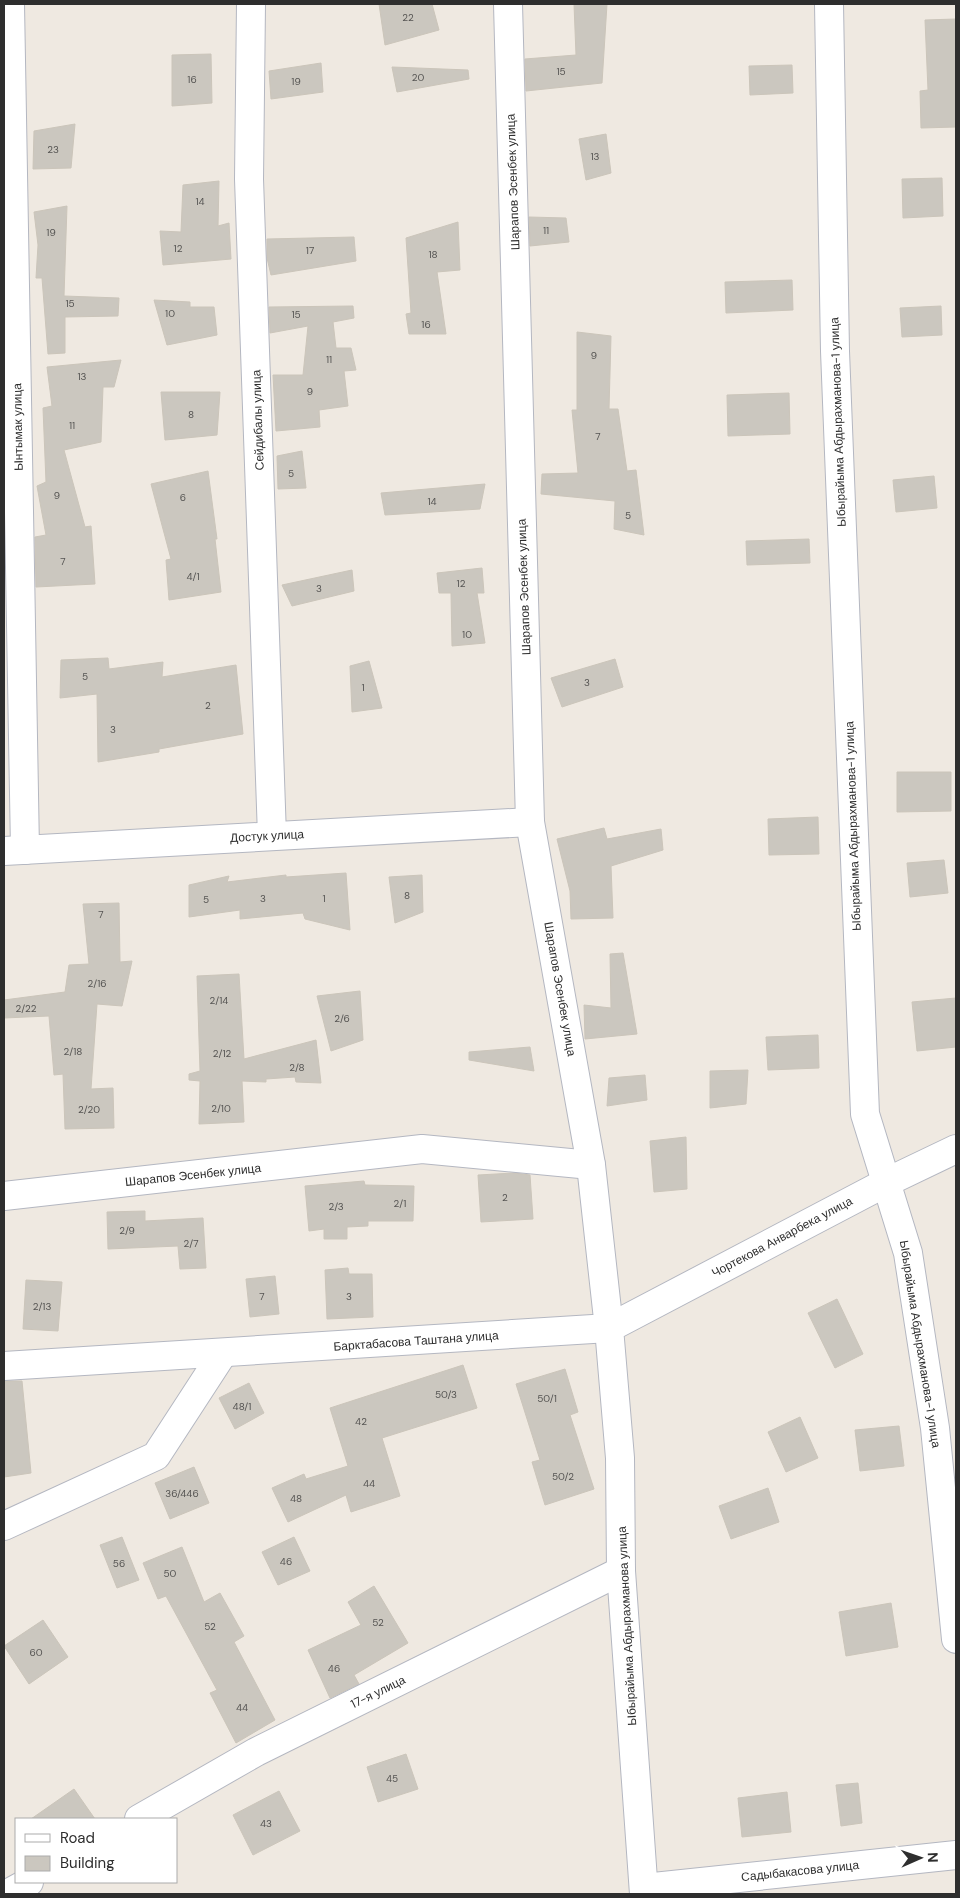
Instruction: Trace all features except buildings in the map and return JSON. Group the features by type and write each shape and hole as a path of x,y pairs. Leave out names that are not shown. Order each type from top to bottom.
{"street":[{"name":"Ынтымак улица","path":"10,4 15,850"},
{"name":"Сейдибалы улица","path":"251,4 250,179 272,836"},
{"name":"Шарапов Эсенбек улица","path":"508,4 530,822 591,1165 609,1328"},
{"name":"Ыбырайыма Абдырахманова-1 улица","path":"829,4 835,351 865,1114 908,1253 936,1428 956,1639"},
{"name":"Достук улица","path":"15,850 530,822"},
{"name":"Чортекова Анварбека улица","path":"609,1328 887,1182 956,1149"},
{"name":"Шарапов Эсенбек улица","path":"4,1196 422,1150 591,1165"},
{"name":"Барктабасова Таштана улица","path":"4,1366 609,1328"},
{"name":"Ыбырайыма Абдырахманова улица","path":"609,1328 620,1458 621,1571 644,1891"},
{"path":"4,1526 156,1456 223,1353"},
{"name":"17-я улица","path":"141,1818 256,1752 621,1571"},
{"name":"Садыбакасова улица","path":"644,1891 956,1855"},
{"path":"7,1894 27,1883"}]}
